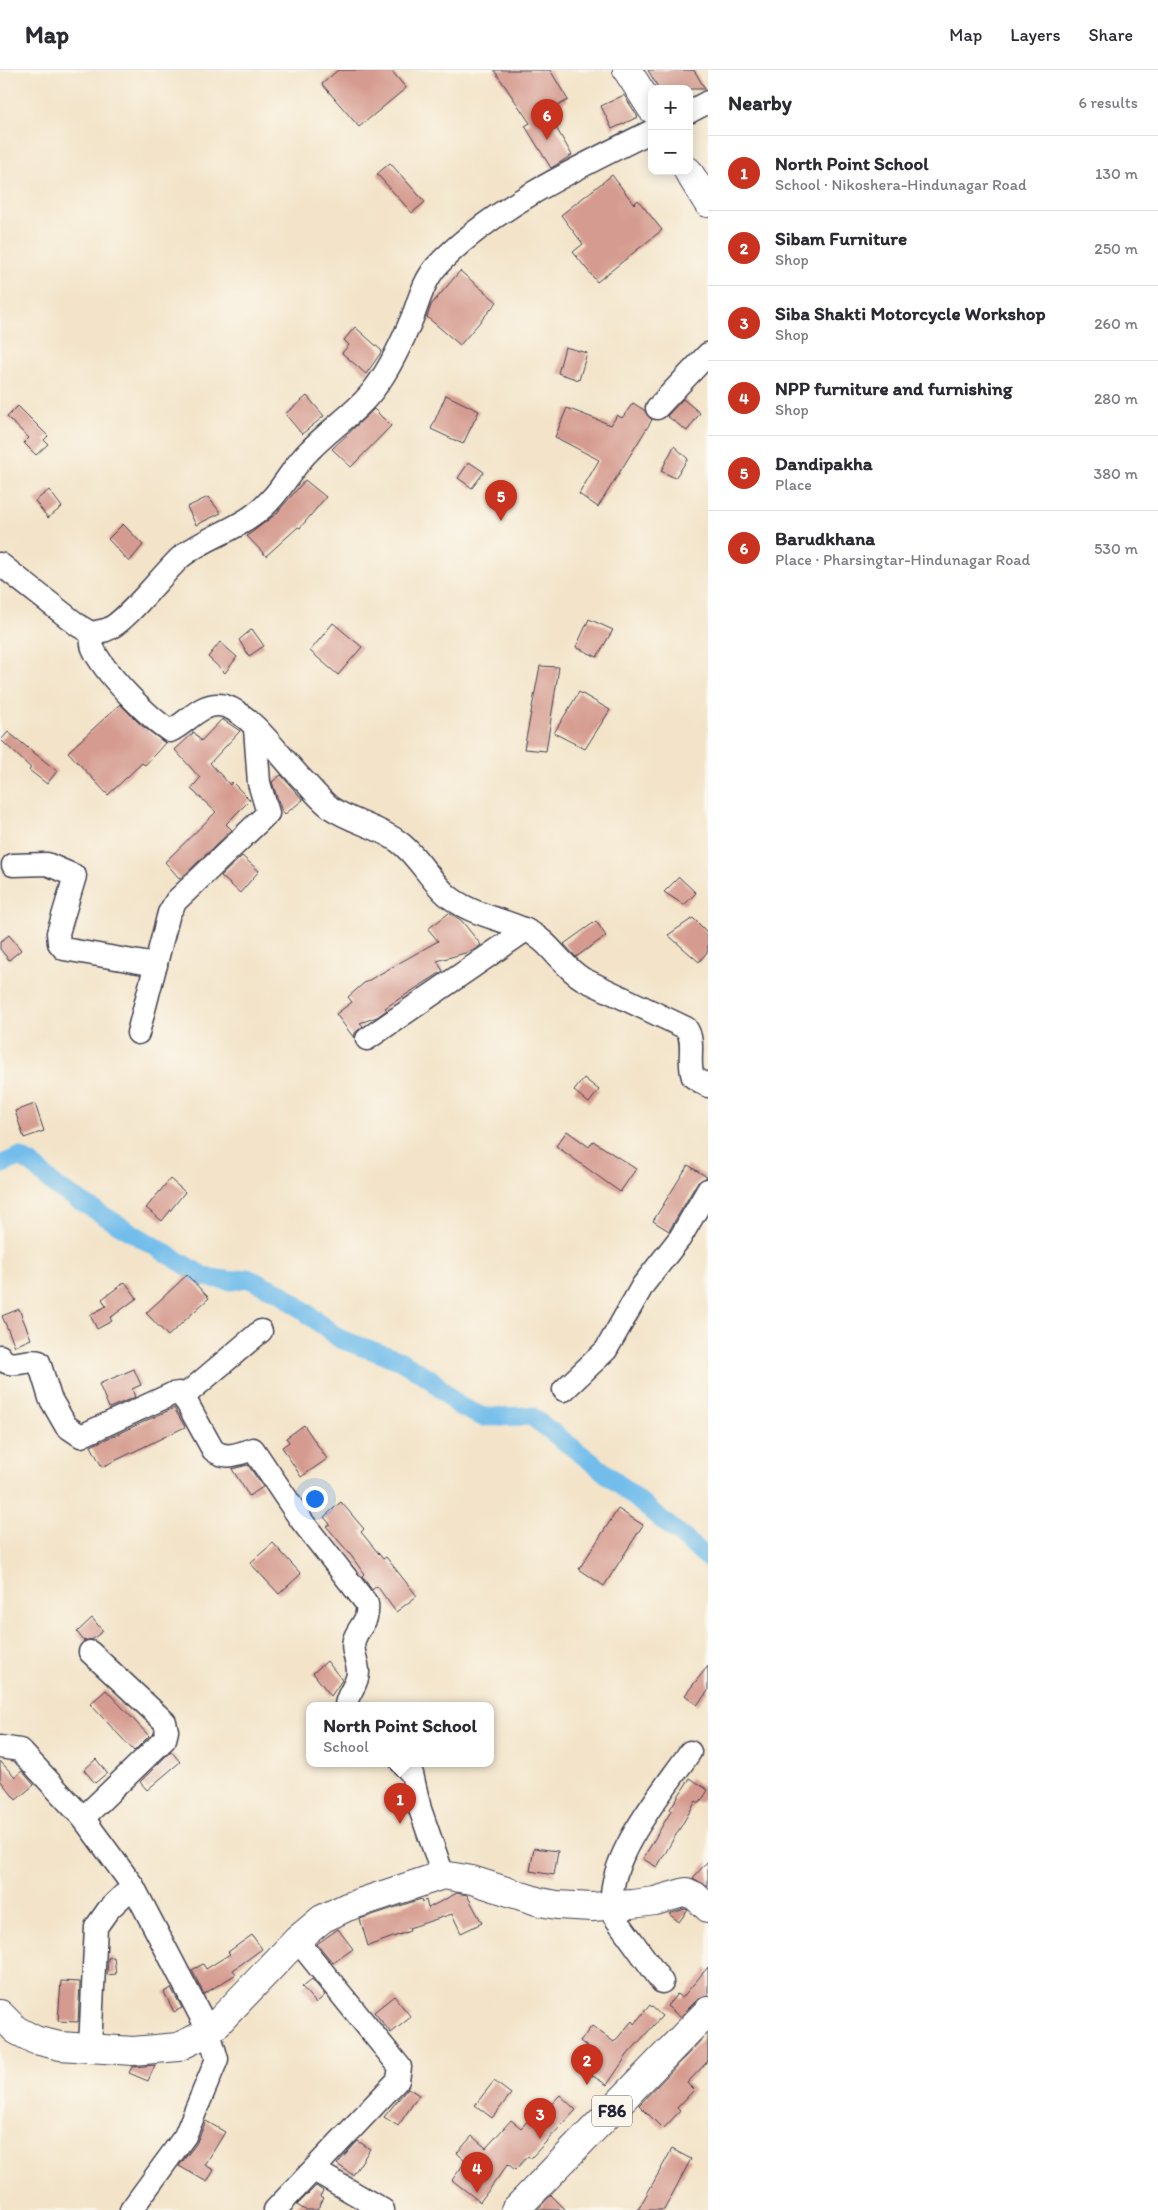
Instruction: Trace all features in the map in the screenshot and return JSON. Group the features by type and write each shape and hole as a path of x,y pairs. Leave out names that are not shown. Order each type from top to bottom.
{"main road":[{"path":"627,70 648,103"},
{"path":"690,175 708,203"},
{"path":"0,2014 16,2030 35,2040 60,2046 133,2051 178,2047 209,2032 297,1940 322,1919 348,1907 443,1876 472,1880 540,1902 592,1907 610,1906 655,1901 686,1892 695,1896 708,1908"},
{"name":"F86","path":"515,2210 708,2011"}],"street":[{"path":"693,110 708,102"},
{"path":"0,564 66,618 91,633 107,630 123,619 163,573 184,555 254,516 274,499 308,451 353,413 378,385 396,353 422,291 434,269 455,248 508,209 584,164 648,133"},
{"path":"657,408 708,354"},
{"path":"91,633 92,647 117,681 136,703 170,731 183,725 197,711 212,704 227,706 272,743 304,782 331,808 397,841 409,850 447,895 462,906 526,930 541,939 569,970 583,979 686,1028 690,1033 689,1066 693,1077 708,1086"},
{"path":"138,1033 169,913 176,901 268,813 259,782 255,728"},
{"path":"13,865 47,864 76,876 58,933 58,943 64,949 156,965"},
{"path":"367,1039 526,930"},
{"path":"564,1390 606,1350 643,1286 680,1238 708,1190"},
{"path":"182,1397 260,1331"},
{"path":"0,1356 11,1364 39,1362 50,1398 66,1426 82,1436 172,1394 179,1394 213,1450 218,1454 226,1457 253,1449 301,1520 367,1604 366,1621 354,1641 353,1654 358,1672 356,1682 346,1702"},
{"path":"83,1818 165,1739 167,1731 165,1722 90,1652"},
{"path":"0,1748 20,1750 83,1818 133,1886 209,2032 217,2059 185,2136 131,2210"},
{"path":"662,1982 625,1933 610,1906 623,1851 690,1752"},
{"path":"406,1767 412,1774 420,1809 443,1876"},
{"path":"90,2047 96,1927 108,1910 133,1886"},
{"path":"275,2210 398,2080 400,2067 297,1940"},
{"path":"314,2170 382,2210"}],"building":[{"path":"338,70 391,70 406,88 359,127 322,84"},
{"path":"494,70 550,70 568,100 547,112 572,155 551,168 525,126 530,123"},
{"path":"648,70 694,70 705,89 693,89 693,85 657,85"},
{"path":"624,95 638,117 612,129 601,106"},
{"path":"390,163 425,202 412,213 377,174"},
{"path":"612,175 634,204 638,200 662,230 597,282 573,252 583,244 561,215"},
{"path":"460,271 497,302 460,345 427,317 431,305"},
{"path":"355,327 382,351 366,374 342,353 349,345 344,340"},
{"path":"565,347 587,353 579,380 558,373"},
{"path":"446,395 479,411 463,444 431,429"},
{"path":"307,396 324,416 302,434 285,414"},
{"path":"683,399 700,413 687,431 667,416"},
{"path":"633,403 644,410 652,420 598,507 579,494 599,460 555,437 567,408 611,425 617,415 622,418"},
{"path":"18,406 48,436 44,440 48,444 36,455 24,443 29,438 7,417"},
{"path":"374,409 391,426 351,467 332,449"},
{"path":"674,446 688,459 675,478 661,471"},
{"path":"469,462 484,472 472,488 458,478"},
{"path":"305,480 326,497 300,528 298,527 266,556 247,536 276,514"},
{"path":"49,490 62,507 48,518 35,501"},
{"path":"208,497 221,513 196,525 187,507"},
{"path":"123,524 143,545 129,562 108,539"},
{"path":"589,619 613,630 597,657 576,647"},
{"path":"333,623 362,647 338,675 310,651"},
{"path":"252,629 264,646 249,656 239,640"},
{"path":"220,642 237,657 225,673 208,657"},
{"path":"540,666 559,667 546,751 524,749"},
{"path":"579,692 610,710 585,749 554,733"},
{"path":"120,704 141,725 165,743 145,765 142,763 108,795 68,752"},
{"path":"222,719 240,731 210,763 230,785 232,782 250,800 226,824 232,830 180,879 165,862 216,812 191,789 200,778 175,750 194,732 201,741"},
{"path":"8,732 57,771 47,784 29,770 31,768 1,740"},
{"path":"281,775 303,800 285,814 281,809 272,782"},
{"path":"242,856 259,871 240,893 221,876"},
{"path":"679,877 696,893 684,905 664,892"},
{"path":"449,913 461,920 481,945 472,951 437,961 443,971 385,1008 387,1010 377,1017 360,1023 363,1026 355,1033 354,1038 336,1014 352,1002 348,997 364,983 438,941 428,929"},
{"path":"693,918 708,933 708,951 699,962 668,935"},
{"path":"596,921 606,936 576,957 564,944"},
{"path":"9,935 21,950 9,960 0,949 0,942"},
{"path":"584,1078 599,1090 589,1103 574,1091"},
{"path":"35,1104 44,1131 24,1138 15,1111"},
{"path":"567,1131 589,1147 593,1141 636,1169 620,1192 556,1146"},
{"path":"688,1165 707,1177 697,1183 669,1231 653,1221"},
{"path":"170,1179 185,1192 162,1221 146,1208"},
{"path":"187,1275 209,1298 168,1336 146,1313"},
{"path":"125,1282 137,1298 110,1318 112,1321 97,1329 90,1315 106,1306 102,1299"},
{"path":"19,1309 31,1339 15,1346 2,1316"},
{"path":"134,1369 141,1385 132,1389 135,1397 109,1408 99,1384"},
{"path":"174,1408 185,1427 102,1467 91,1446"},
{"path":"304,1425 327,1459 301,1477 282,1447 289,1442 286,1438"},
{"path":"248,1465 263,1487 249,1496 232,1469"},
{"path":"341,1502 364,1529 361,1532 383,1559 386,1557 417,1596 396,1612 377,1586 372,1590 362,1576 364,1574 350,1554 326,1526 330,1524 324,1517"},
{"path":"618,1509 643,1525 604,1586 579,1569"},
{"path":"273,1543 301,1574 279,1594 250,1563"},
{"path":"92,1618 103,1631 93,1639 84,1641 77,1632"},
{"path":"327,1661 342,1680 331,1696 313,1673"},
{"path":"708,1666 708,1691 697,1705 685,1695"},
{"path":"106,1690 149,1736 134,1751 90,1704"},
{"path":"171,1751 180,1762 147,1790 140,1782"},
{"path":"96,1759 107,1773 95,1783 84,1770"},
{"path":"0,1761 15,1777 22,1771 34,1785 16,1800 0,1780"},
{"path":"690,1778 708,1790 700,1803 696,1801 657,1867 643,1859 671,1811 670,1809"},
{"path":"534,1848 558,1851 554,1875 530,1871"},
{"path":"708,1861 708,1887 693,1878"},
{"path":"457,1893 467,1895 482,1923 461,1933 452,1914 409,1928 410,1931 368,1946 360,1919 421,1899 422,1902 426,1900 428,1908"},
{"path":"685,1909 688,1910 679,1922 669,1914"},
{"path":"338,1929 353,1949 333,1963 317,1944"},
{"path":"252,1935 262,1949 233,1970 236,1974 204,1994 192,1970 203,1964 206,1969 230,1954 228,1952"},
{"path":"114,1957 116,1974 107,1975 108,1958"},
{"path":"708,1967 708,1996 697,2000 680,2017 667,2006 677,1994 682,1998"},
{"path":"312,1979 325,1995 316,2003 302,1987"},
{"path":"61,1981 80,1982 78,2022 58,2021"},
{"path":"171,1988 182,2008 174,2012 164,1992"},
{"path":"394,1996 411,2017 391,2033 374,2012"},
{"path":"650,2005 662,2016 628,2054 607,2085 585,2071 596,2054 580,2041 592,2026 614,2042 632,2021 634,2024"},
{"path":"708,2033 708,2061 687,2083 694,2090 677,2108 680,2111 663,2129 639,2105"},
{"path":"155,2065 148,2081 129,2073 132,2067"},
{"path":"494,2081 511,2094 492,2118 475,2105"},
{"path":"408,2088 419,2095 398,2126 384,2117"},
{"path":"560,2095 576,2110 530,2159 528,2156 515,2170 508,2164 480,2202 452,2180 466,2161 457,2153 472,2136 486,2148 511,2120 521,2128 536,2112 540,2116"},
{"path":"206,2121 225,2132 205,2165 214,2170 207,2182 179,2166 196,2144"},
{"path":"358,2141 370,2149 353,2175 337,2164"},
{"path":"672,2149 691,2159 664,2210 638,2210"},
{"path":"316,2186 323,2191 320,2196 324,2198 317,2210 305,2210 297,2205"},
{"path":"551,2195 566,2210 537,2210"}],"waterway":[{"path":"0,1165 19,1157 32,1164 55,1186 205,1277 232,1281 247,1278 281,1293 340,1339 399,1360 431,1379 459,1406 483,1417 531,1416 598,1467 708,1558"}],"place":[{"name":"Barudkhana","path":"547,140"},
{"name":"Dandipakha","path":"501,521"},
{"name":"North Point School","path":"400,1824"},
{"name":"Sibam Furniture","path":"587,2085"},
{"name":"Siba Shakti Motorcycle Workshop","path":"540,2139"},
{"name":"NPP furniture and furnishing","path":"477,2193"}]}
